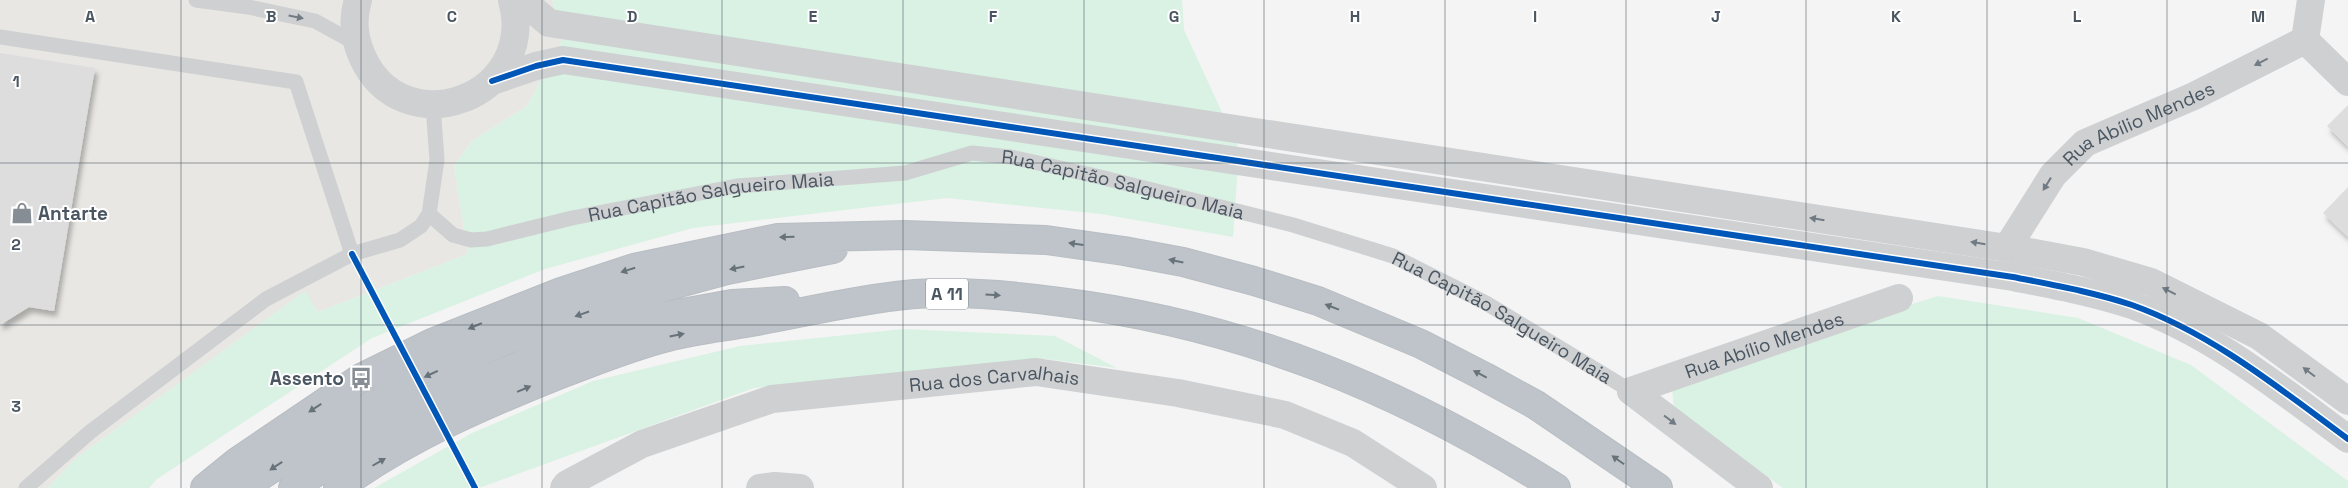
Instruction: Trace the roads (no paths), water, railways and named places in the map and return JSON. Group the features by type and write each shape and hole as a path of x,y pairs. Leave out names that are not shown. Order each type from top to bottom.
{"highway":[{"path":"242,488 324,434 399,389 506,340 642,293 727,270 905,235"},
{"path":"205,488 237,462 361,378 432,343 561,292 634,268 778,238 905,235 1046,240 1124,251 1183,262 1318,301 1421,344 1536,405 1658,488"},
{"name":"A 11","path":"292,488 341,454 408,415 457,392 574,343 649,319 732,304 906,295 974,294 1032,298 1092,306 1169,320 1245,340 1307,361 1399,399 1502,453 1556,488"},
{"name":"A 11","path":"338,488 358,474 469,412 615,353 669,337 906,295"}],"street":[{"path":"358,0 354,23 356,44 367,68 384,87 407,100 433,105 455,102 475,95 492,81 505,64 515,40 516,14 512,0"},
{"path":"522,0 549,23 2007,248 2083,262 2151,282 2259,336 2348,401"},
{"path":"2311,0 2305,40 2348,82"},
{"name":"Rua Abílio Mendes","path":"2007,248 2053,175 2086,142 2194,96 2305,40"},
{"path":"492,81 536,66 563,60 2013,277 2080,290 2132,306 2191,331 2235,357 2348,439"},
{"name":"Rua Abílio Mendes","path":"1631,391 1899,298"},
{"name":"Rua dos Carvalhais","path":"564,488 567,484 642,444 772,399 1036,372 1178,393 1285,415 1353,443 1424,488"},
{"name":"Rua Capitão Salgueiro Maia","path":"1631,391 1759,488"},
{"path":"760,488 775,486 800,488"}],"lane":[{"path":"196,0 315,21 356,44"},
{"path":"0,37 296,82 352,254"},
{"path":"26,488 90,432 266,299 352,254 400,240 420,226 429,214 437,160 433,105"},
{"name":"Rua Capitão Salgueiro Maia","path":"429,214 453,234 470,240 487,239 572,218 737,186 905,173 972,153 1011,157 1293,225 1393,256 1486,303 1631,391"}],"place":[{"name":"Antarte","path":"22,213"},
{"name":"Assento","path":"361,378"}]}
